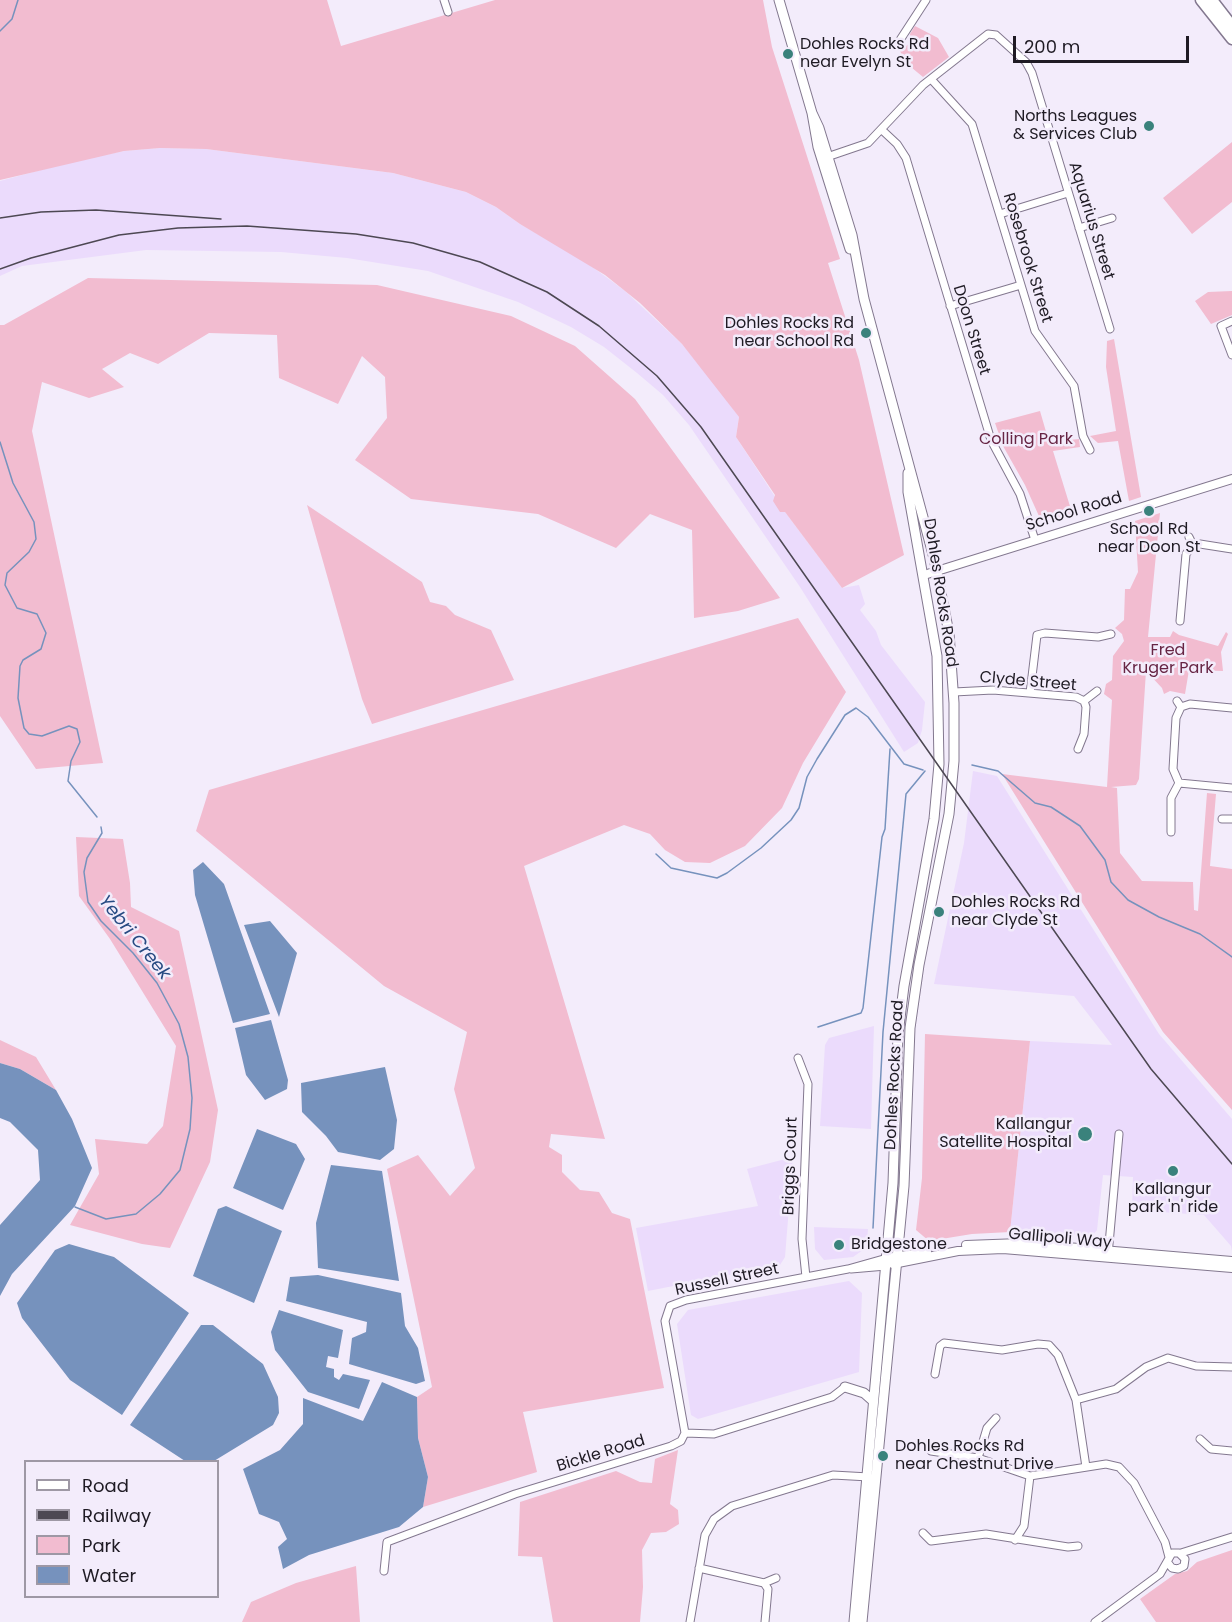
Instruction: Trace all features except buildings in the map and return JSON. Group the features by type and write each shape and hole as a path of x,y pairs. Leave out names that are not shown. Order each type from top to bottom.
{"highway":[{"path":"1201,0 1232,39"},
{"path":"1212,0 1232,26"}],"main road":[{"name":"Dohles Rocks Road","path":"779,0 855,262 907,465 918,490 938,570 949,633 954,692 954,761 949,814 919,965 910,1028 905,1174 897,1259 854,1622"},
{"name":"Dohles Rocks Road","path":"862,1622 871,1478 873,1401 895,1162 899,1026 932,830 939,764 938,666 924,574 908,492 907,465"},
{"path":"845,1387 864,1393 873,1401"},
{"path":"864,1597 869,1622"}],"street":[{"path":"444,0 448,12"},
{"path":"900,40 926,0"},
{"name":"Aquarius Street","path":"931,80 992,33 1022,58 1030,68 1110,329"},
{"path":"825,158 865,145 931,80"},
{"name":"Rosebrook Street","path":"931,80 970,120 1037,336 1074,386 1083,436 1090,450"},
{"name":"Doon Street","path":"882,130 897,144 906,158 991,440 1020,494 1035,540"},
{"path":"1000,214 1068,193"},
{"path":"1079,228 1112,218"},
{"path":"950,306 1021,285"},
{"path":"1232,321 1221,326 1232,355"},
{"name":"School Road","path":"924,574 1232,479"},
{"path":"1188,537 1193,545"},
{"path":"1180,621 1187,552 1193,545 1200,544 1232,549"},
{"path":"1030,693 1034,641 1039,634 1094,637 1111,634"},
{"name":"Clyde Street","path":"954,692 993,690 1076,697 1084,701 1096,691"},
{"path":"1078,749 1084,734 1086,710 1084,701"},
{"path":"1179,783 1173,769 1179,704 1232,708"},
{"path":"1179,783 1232,788"},
{"path":"1171,832 1171,798 1179,783"},
{"path":"1222,819 1232,819"},
{"name":"Briggs Court","path":"798,1058 808,1084 801,1246 806,1277"},
{"path":"1108,1254 1119,1134"},
{"name":"Gallipoli Way","path":"886,1262 958,1251 991,1249 1232,1261"},
{"name":"Gallipoli Way","path":"1108,1254 1232,1268"},
{"name":"Russell Street","path":"686,1433 665,1321 668,1308 686,1300 886,1262"},
{"path":"935,1374 940,1346 944,1343 1002,1350 1038,1344 1049,1345 1058,1355 1076,1400 1086,1467"},
{"path":"1076,1400 1116,1389 1146,1367 1168,1358 1196,1366 1232,1367"},
{"path":"686,1433 711,1435 832,1397 845,1387"},
{"path":"978,1458 987,1428 996,1418"},
{"name":"Bickle Road","path":"384,1570 387,1542 515,1494 671,1446 681,1442 686,1433"},
{"path":"1200,1439 1211,1449 1232,1450"},
{"path":"931,1451 978,1458 1030,1476 1109,1464 1124,1471 1165,1542 1170,1563"},
{"path":"690,1622 705,1535 714,1519 732,1506 833,1475 871,1478"},
{"path":"1015,1540 1024,1526 1030,1476"},
{"path":"923,1533 931,1541 986,1534 1015,1540 1078,1546"},
{"path":"1095,1622 1160,1574 1179,1553 1196,1551 1232,1537"},
{"path":"1165,1542 1185,1561"},
{"path":"1170,1563 1181,1568 1196,1551"},
{"path":"699,1568 764,1583 776,1578"},
{"path":"764,1583 768,1589 765,1622"},
{"path":"1106,1613 1112,1622"}],"shaded area":[{"path":"160,148 206,149 393,173 466,192 496,207 520,224 583,260 625,291 682,344 718,387 739,417 736,437 785,512 842,588 859,585 865,604 860,610 876,631 881,645 925,702 918,743 904,752 800,587 689,425 663,395 637,373 604,347 571,327 518,302 428,271 347,258 281,252 146,250 22,266 0,276 0,181 70,162 124,151"},
{"path":"973,771 997,776 1159,1034 1232,1119 1232,1251 1231,1246 1204,1215 1132,1210 1133,1177 1103,1175 1097,1230 1093,1235 1010,1232 1030,1041 1112,1045 1074,996 934,984 964,843"},
{"path":"874,1026 871,1129 820,1126 825,1045 829,1038"},
{"path":"793,1157 785,1257 780,1265 648,1291 636,1228 758,1206 747,1169"},
{"name":"Bridgestone","path":"814,1227 868,1229 867,1241 863,1250 853,1257 824,1260 815,1249"},
{"path":"849,1281 862,1293 859,1372 698,1419 691,1415 677,1324 688,1310"}],"green space":[{"path":"0,0 327,0 341,46 495,0 763,0 772,47 840,259 828,263 859,360 904,555 842,588 785,512 780,512 773,501 775,495 736,437 739,417 682,344 640,303 605,275 496,207 466,192 393,173 206,149 160,148 124,151 0,180"},
{"path":"915,26 938,38 949,57 923,77 906,63 900,51 911,42 910,34"},
{"path":"1232,142 1232,202 1192,234 1163,198"},
{"path":"88,278 377,285 511,316 575,346 635,399 780,598 738,611 694,618 692,530 650,514 616,548 538,514 411,499 355,460 387,418 385,377 362,356 338,404 279,378 277,335 209,333 158,364 130,353 102,369 124,387 89,398 42,382 32,431 103,763 36,769 0,716 0,325 4,325"},
{"path":"1232,291 1232,315 1211,324 1195,301 1208,292"},
{"path":"1114,339 1141,497 1129,501 1118,441 1098,443 1090,436 1116,431 1106,367 1107,341"},
{"name":"Colling Park","path":"1040,411 1049,442 1079,439 1080,447 1053,451 1073,516 1043,525 1025,485 1003,446 995,423"},
{"path":"307,505 422,582 430,602 446,606 455,615 491,630 514,680 372,724 362,699"},
{"name":"Fred Kruger Park","path":"1160,513 1148,637 1170,637 1173,631 1179,635 1218,646 1226,632 1228,634 1221,652 1223,671 1189,670 1185,694 1170,691 1164,694 1162,688 1146,671 1139,779 1136,785 1111,787 1117,788 1120,853 1142,881 1193,882 1194,910 1198,911 1207,793 1216,794 1210,866 1232,869 1232,1110 1163,1032 1002,774 1107,787 1112,700 1104,694 1106,684 1112,680 1113,656 1124,641 1122,634 1115,628 1124,620 1125,589 1130,589 1138,572 1135,521"},
{"path":"798,618 846,692 803,763 782,808 745,846 710,863 685,862 665,850 650,834 624,825 524,866 605,1139 551,1134 549,1147 562,1155 562,1172 580,1190 599,1192 612,1213 630,1219 664,1388 523,1412 537,1472 423,1507 428,1477 418,1438 417,1397 432,1387 387,1169 418,1155 450,1196 475,1168 454,1089 467,1032 384,986 196,831 209,790"},
{"path":"76,837 123,839 130,883 131,907 179,931 218,1110 210,1162 170,1248 142,1244 70,1225 99,1174 95,1139 147,1144 163,1126 176,1046 110,939 79,896"},
{"path":"925,1034 1030,1041 1010,1232 972,1234 929,1241 916,1230 922,1178"},
{"path":"0,1040 36,1057 56,1090 20,1069 0,1063"},
{"path":"678,1450 670,1504 678,1510 679,1524 666,1532 651,1533 642,1550 643,1587 640,1622 553,1622 542,1557 518,1556 520,1502 616,1471 640,1482 652,1483 655,1459"},
{"path":"1232,1550 1232,1622 1156,1622 1140,1599 1175,1574 1187,1571 1197,1562"},
{"path":"356,1566 360,1622 242,1622 251,1602 296,1583"}],"water":[{"path":"203,862 224,884 270,1014 233,1023 195,895 193,870"},
{"path":"270,921 297,953 279,1017 244,925"},
{"path":"271,1020 288,1080 287,1089 265,1100 246,1075 235,1028"},
{"path":"0,1063 20,1069 56,1090 72,1119 92,1168 75,1206 12,1274 0,1296 0,1225 40,1180 38,1150 10,1122 0,1118"},
{"path":"385,1067 397,1120 394,1149 380,1160 338,1152 302,1112 301,1083"},
{"path":"257,1129 296,1144 305,1159 283,1210 233,1188"},
{"path":"331,1165 382,1171 399,1281 318,1268 316,1223"},
{"path":"226,1206 282,1231 254,1303 193,1276 218,1209"},
{"path":"69,1244 114,1257 189,1313 122,1415 70,1380 22,1318 17,1303 55,1250"},
{"path":"318,1275 401,1293 405,1326 418,1348 425,1381 416,1384 349,1364 352,1338 366,1332 367,1322 286,1301 290,1277"},
{"path":"279,1310 343,1330 338,1358 328,1356 326,1367 334,1369 334,1377 339,1380 343,1374 370,1380 359,1409 308,1392 275,1350 271,1332"},
{"path":"201,1325 213,1325 263,1364 278,1397 279,1413 273,1425 216,1460 183,1460 130,1425"},
{"path":"382,1382 417,1397 418,1438 428,1477 423,1507 399,1527 309,1555 283,1569 278,1547 287,1539 279,1522 259,1514 243,1469 280,1450 303,1424 303,1398 363,1421"}],"waterway":[{"name":"Yebri Creek","path":"0,31 12,19 18,0"},
{"name":"Yebri Creek","path":"0,442 13,483 34,522 36,539 29,552 7,573 5,585 17,608 37,614 46,633 41,649 23,660 20,666 18,698 24,728 29,734 42,736 69,726 77,729 80,742 71,761 68,781 97,817"},
{"path":"656,854 671,868 717,878 727,873 761,848 791,820 799,808 807,777 817,759 845,715 856,708 868,717 904,764 923,770"},
{"path":"818,1027 861,1013 863,1008 882,837 885,829 890,749"},
{"path":"972,765 998,771 1035,803 1051,807 1080,826 1105,860 1111,882 1128,900 1159,917 1200,934 1232,957"},
{"path":"873,1228 883,1032 906,794 925,771"},
{"name":"Yebri Creek","path":"75,1207 106,1219 136,1214 160,1194 180,1170 190,1129 192,1098 188,1057 179,1024 157,983 133,953 101,921 88,902 84,872 87,858 102,833 101,827"}],"railway":[{"path":"0,218 41,212 96,210 221,219"},
{"path":"0,269 31,258 119,235 178,228 247,226 356,234 413,243 480,262 547,292 599,326 657,376 701,427 1151,1069 1232,1164"}],"place":[{"name":"Dohles Rocks Rd near Evelyn St","path":"788,54"},
{"name":"Norths Leagues & Services Club","path":"1149,126"},
{"name":"Dohles Rocks Rd near School Rd","path":"866,333"},
{"name":"School Rd near Doon St","path":"1149,511"},
{"name":"Dohles Rocks Rd near Clyde St","path":"939,912"},
{"name":"Kallangur Satellite Hospital","path":"1085,1134"},
{"name":"Kallangur park 'n' ride","path":"1173,1171"},
{"name":"Bridgestone","path":"839,1245"},
{"name":"Dohles Rocks Rd near Chestnut Drive","path":"883,1456"}]}
